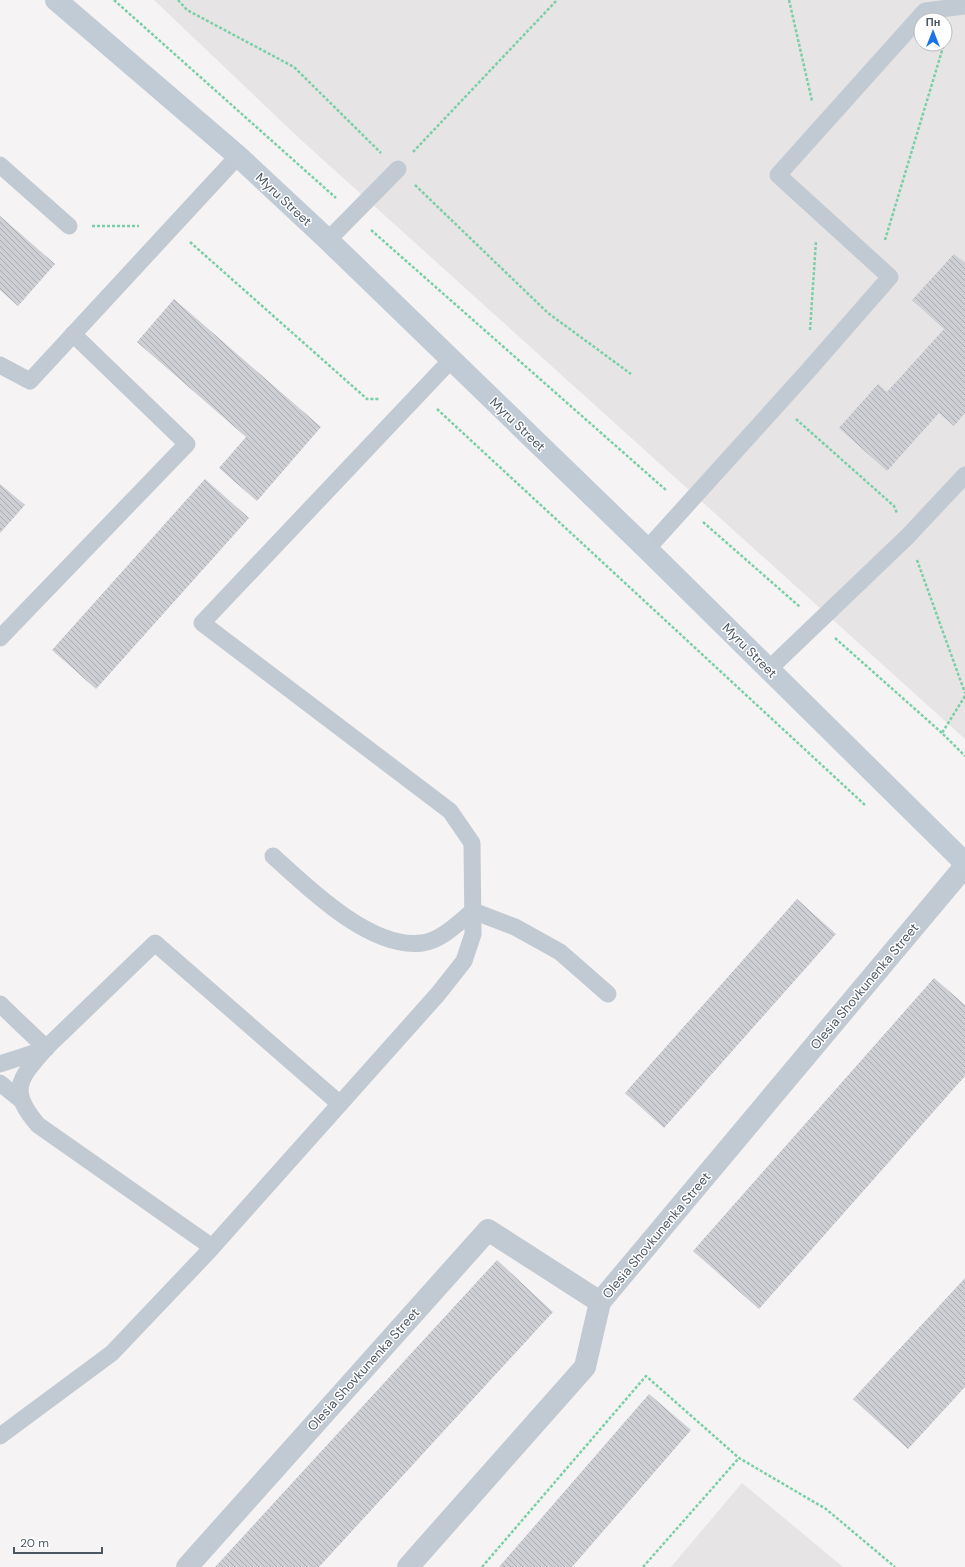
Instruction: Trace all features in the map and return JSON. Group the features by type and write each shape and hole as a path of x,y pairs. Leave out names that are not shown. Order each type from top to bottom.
{"street":[{"name":"Myru Street","path":"56,0 238,156 328,240 647,548 965,865"},
{"name":"Olesia Shovkunenka Street","path":"187,1567 488,1230 600,1302 965,865"},
{"path":"408,1567 585,1367 600,1302"}],"lane":[{"path":"647,548 807,372 890,277 778,175 925,11 965,6"},
{"path":"0,365 30,381 238,156"},
{"path":"0,165 69,226"},
{"path":"328,240 398,169"},
{"path":"0,638 187,444 73,334"},
{"path":"0,1436 112,1353 212,1247 438,994 464,961 473,934 472,843 450,810 202,623 451,360"},
{"path":"769,669 908,536 965,475"},
{"path":"273,856 327,904 370,931 399,942 422,943 441,937 473,911"},
{"path":"473,911 515,927 560,952 608,994"},
{"path":"212,1247 38,1124 27,1112 21,1100 20,1087 24,1074 46,1048 154,944 340,1104"},
{"path":"0,1004 46,1048"},
{"path":"0,1064 46,1048"},
{"path":"0,1083 21,1100"}],"path":[{"path":"114,0 354,214 942,732 965,756"},
{"path":"398,169 557,0"},
{"path":"789,0 819,130"},
{"path":"877,265 942,52"},
{"path":"807,372 818,211"},
{"path":"69,226 173,226 367,399 427,399 870,809"},
{"path":"779,403 894,506 908,536 965,694 942,732"},
{"path":"482,1567 646,1376 739,1458 826,1509 895,1567"},
{"path":"642,1567 739,1458"}],"shaded area":[{"path":"154,0 965,0 965,739 300,139"},
{"path":"742,1483 843,1567 671,1567"}],"building":[{"path":"0,216 55,264 18,306 0,290"},
{"path":"954,254 965,263 965,413 954,426 939,413 887,471 839,428 878,384 887,392 944,329 912,300"},
{"path":"174,299 321,427 257,501 219,468 246,437 137,342"},
{"path":"205,479 249,518 96,689 52,650"},
{"path":"0,484 25,505 0,533"},
{"path":"797,899 836,934 664,1128 625,1093"},
{"path":"934,978 965,1005 965,1076 759,1309 693,1251"},
{"path":"497,1260 553,1312 319,1567 215,1567"},
{"path":"965,1278 965,1387 908,1449 853,1399"},
{"path":"649,1394 691,1430 572,1567 499,1567"}]}
